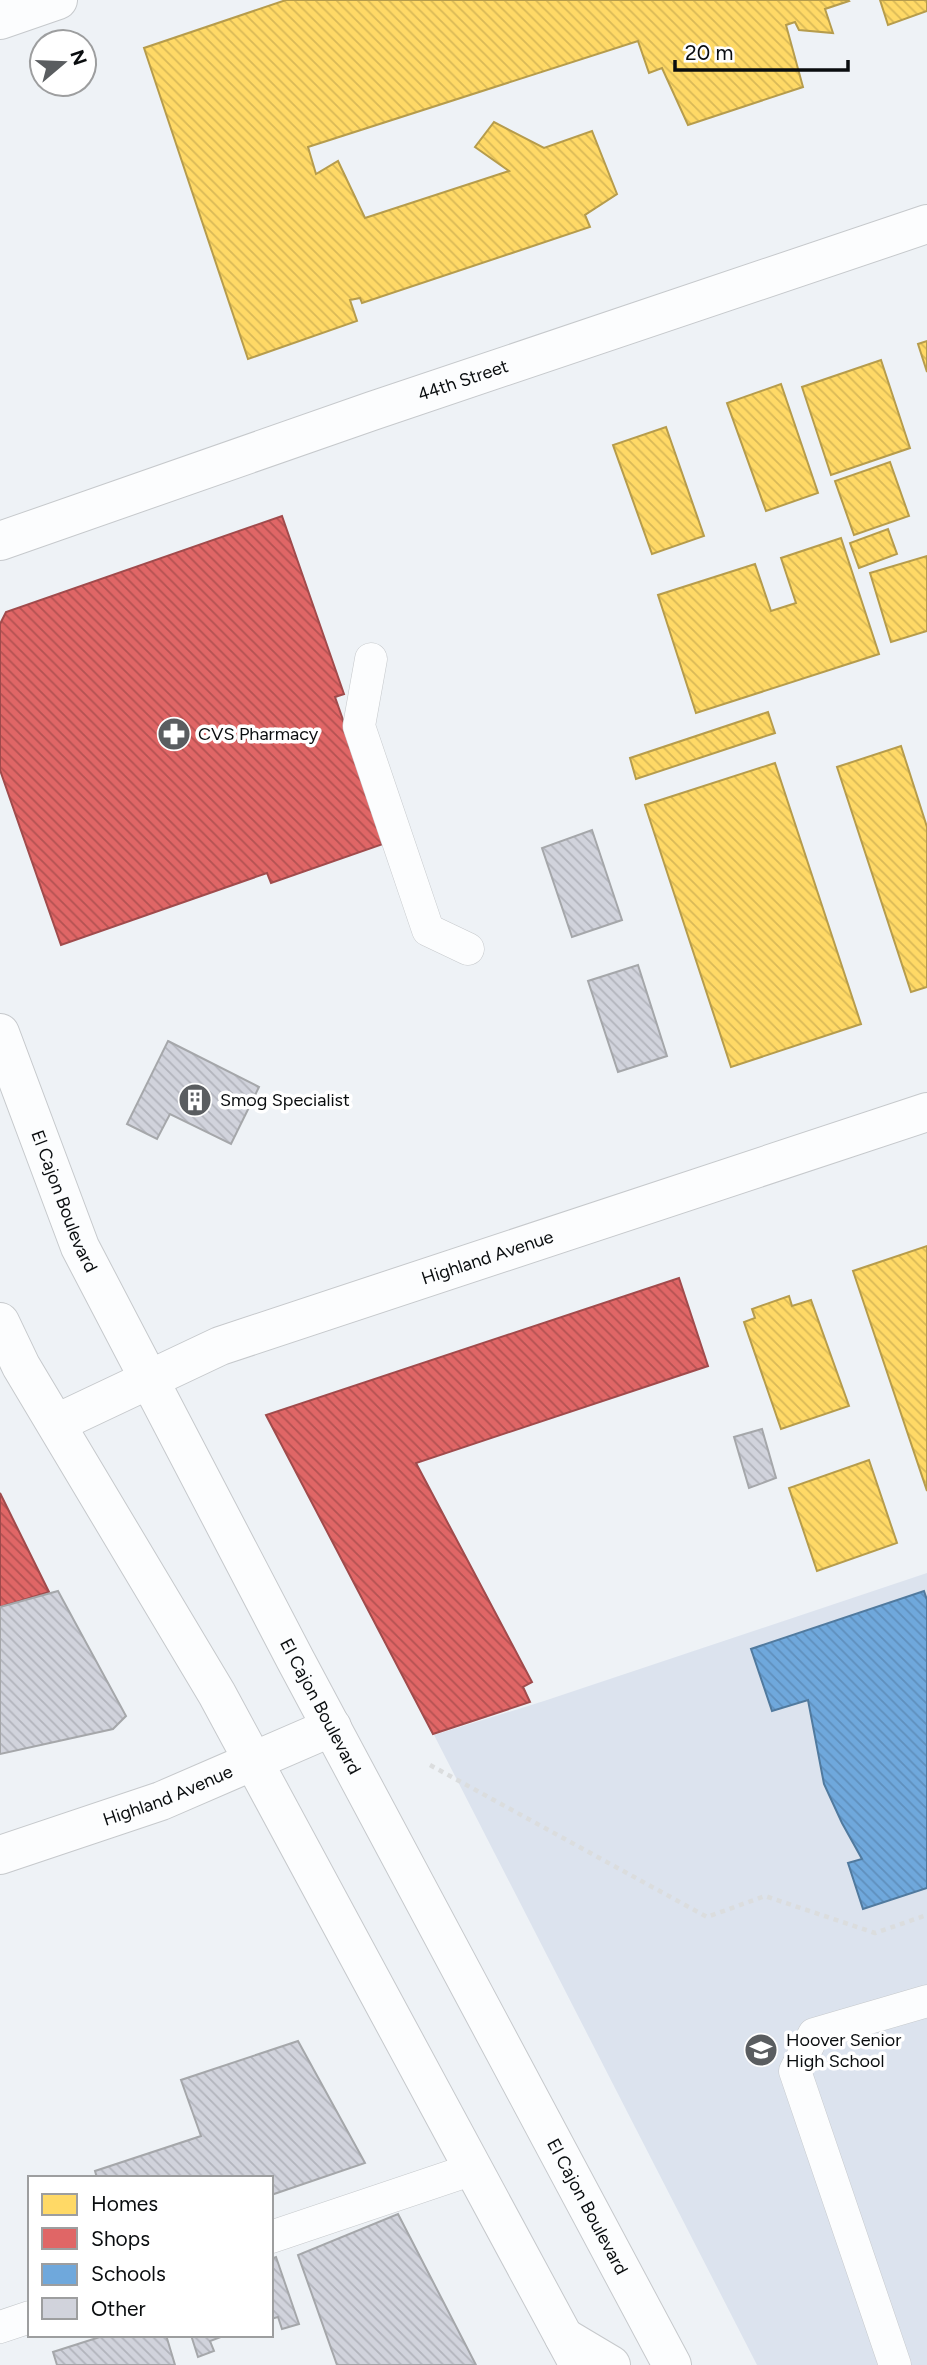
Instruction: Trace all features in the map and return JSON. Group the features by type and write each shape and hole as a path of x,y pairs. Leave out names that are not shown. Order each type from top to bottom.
{"main road":[{"path":"0,20 58,0"},
{"name":"44th Street","path":"0,541 372,411 927,224"},
{"name":"El Cajon Boulevard","path":"0,1032 8,1065 80,1247 672,2365"},
{"name":"Highland Avenue","path":"57,1423 220,1346 927,1112"},
{"path":"0,1322 11,1370 57,1423 218,1694 572,2351 611,2365"},
{"name":"Highland Avenue","path":"0,1855 161,1801 332,1727"}],"lane":[{"path":"371,659 359,726 428,929 468,949"},
{"path":"895,2365 795,2071 814,2034 927,2001"},
{"path":"273,2236 473,2169"},
{"path":"0,2327 28,2318"}],"path":[{"path":"430,1765 707,1917 765,1896 875,1933 927,1915"}],"shaded area":[{"name":"Hoover Senior High School","path":"927,1573 927,2365 757,2365 434,1735"}],"building: Homes":[{"path":"286,0 849,1 825,9 833,33 799,30 795,22 786,25 803,87 688,125 662,68 649,73 638,41 308,147 316,174 338,161 365,218 509,171 475,147 494,122 544,148 592,131 617,194 585,215 590,227 362,303 360,298 350,300 357,321 248,359 144,48"},
{"path":"880,0 927,0 927,11 888,25"},
{"path":"927,341 927,372 918,344"},
{"path":"881,360 910,448 831,475 802,387"},
{"path":"781,384 818,493 766,511 727,403"},
{"path":"666,427 704,536 652,554 613,445"},
{"path":"890,462 909,516 854,535 835,481"},
{"path":"888,529 897,554 859,568 850,543"},
{"path":"841,538 879,654 696,713 658,595 755,564 771,611 796,603 781,558"},
{"path":"927,556 927,631 891,642 870,573"},
{"path":"768,712 775,733 636,779 630,758"},
{"path":"901,746 927,827 927,987 911,992 837,767"},
{"path":"775,763 861,1024 731,1067 645,805"},
{"path":"927,1246 927,1491 853,1271"},
{"path":"789,1296 792,1306 811,1300 849,1406 781,1429 744,1322 755,1318 752,1309"},
{"path":"869,1460 897,1543 817,1571 789,1488"}],"building: Shops":[{"name":"CVS Pharmacy","path":"282,516 344,694 335,697 386,843 271,883 267,873 61,945 0,770 0,624 6,612"},
{"path":"679,1278 708,1366 416,1463 532,1682 523,1687 530,1702 433,1734 266,1415"},
{"path":"0,1493 49,1592 0,1607"}],"building: Schools":[{"path":"924,1591 927,1600 927,1888 863,1909 848,1863 862,1859 824,1784 808,1700 772,1711 751,1649"}],"building: Other":[{"path":"592,830 622,920 572,937 542,848"},
{"path":"638,965 667,1056 618,1072 588,981"},
{"name":"Smog Specialist","path":"168,1041 259,1087 231,1144 170,1114 157,1139 127,1124"},
{"path":"762,1429 776,1478 749,1488 734,1437"},
{"path":"58,1591 126,1716 113,1729 0,1754 0,1607"},
{"path":"298,2041 365,2163 273,2194 273,2176 96,2176 95,2171 201,2136 181,2080"},
{"path":"398,2214 476,2365 337,2365 298,2255"},
{"path":"276,2257 299,2324 282,2329 278,2317 273,2318 273,2258"},
{"path":"100,2337 167,2337 175,2365 57,2365 53,2352"},
{"path":"192,2337 221,2337 210,2341 214,2351 198,2357"}],"place":[{"name":"CVS Pharmacy","path":"174,734"},
{"name":"Smog Specialist","path":"195,1100"},
{"name":"Hoover Senior High School","path":"761,2050"}]}
